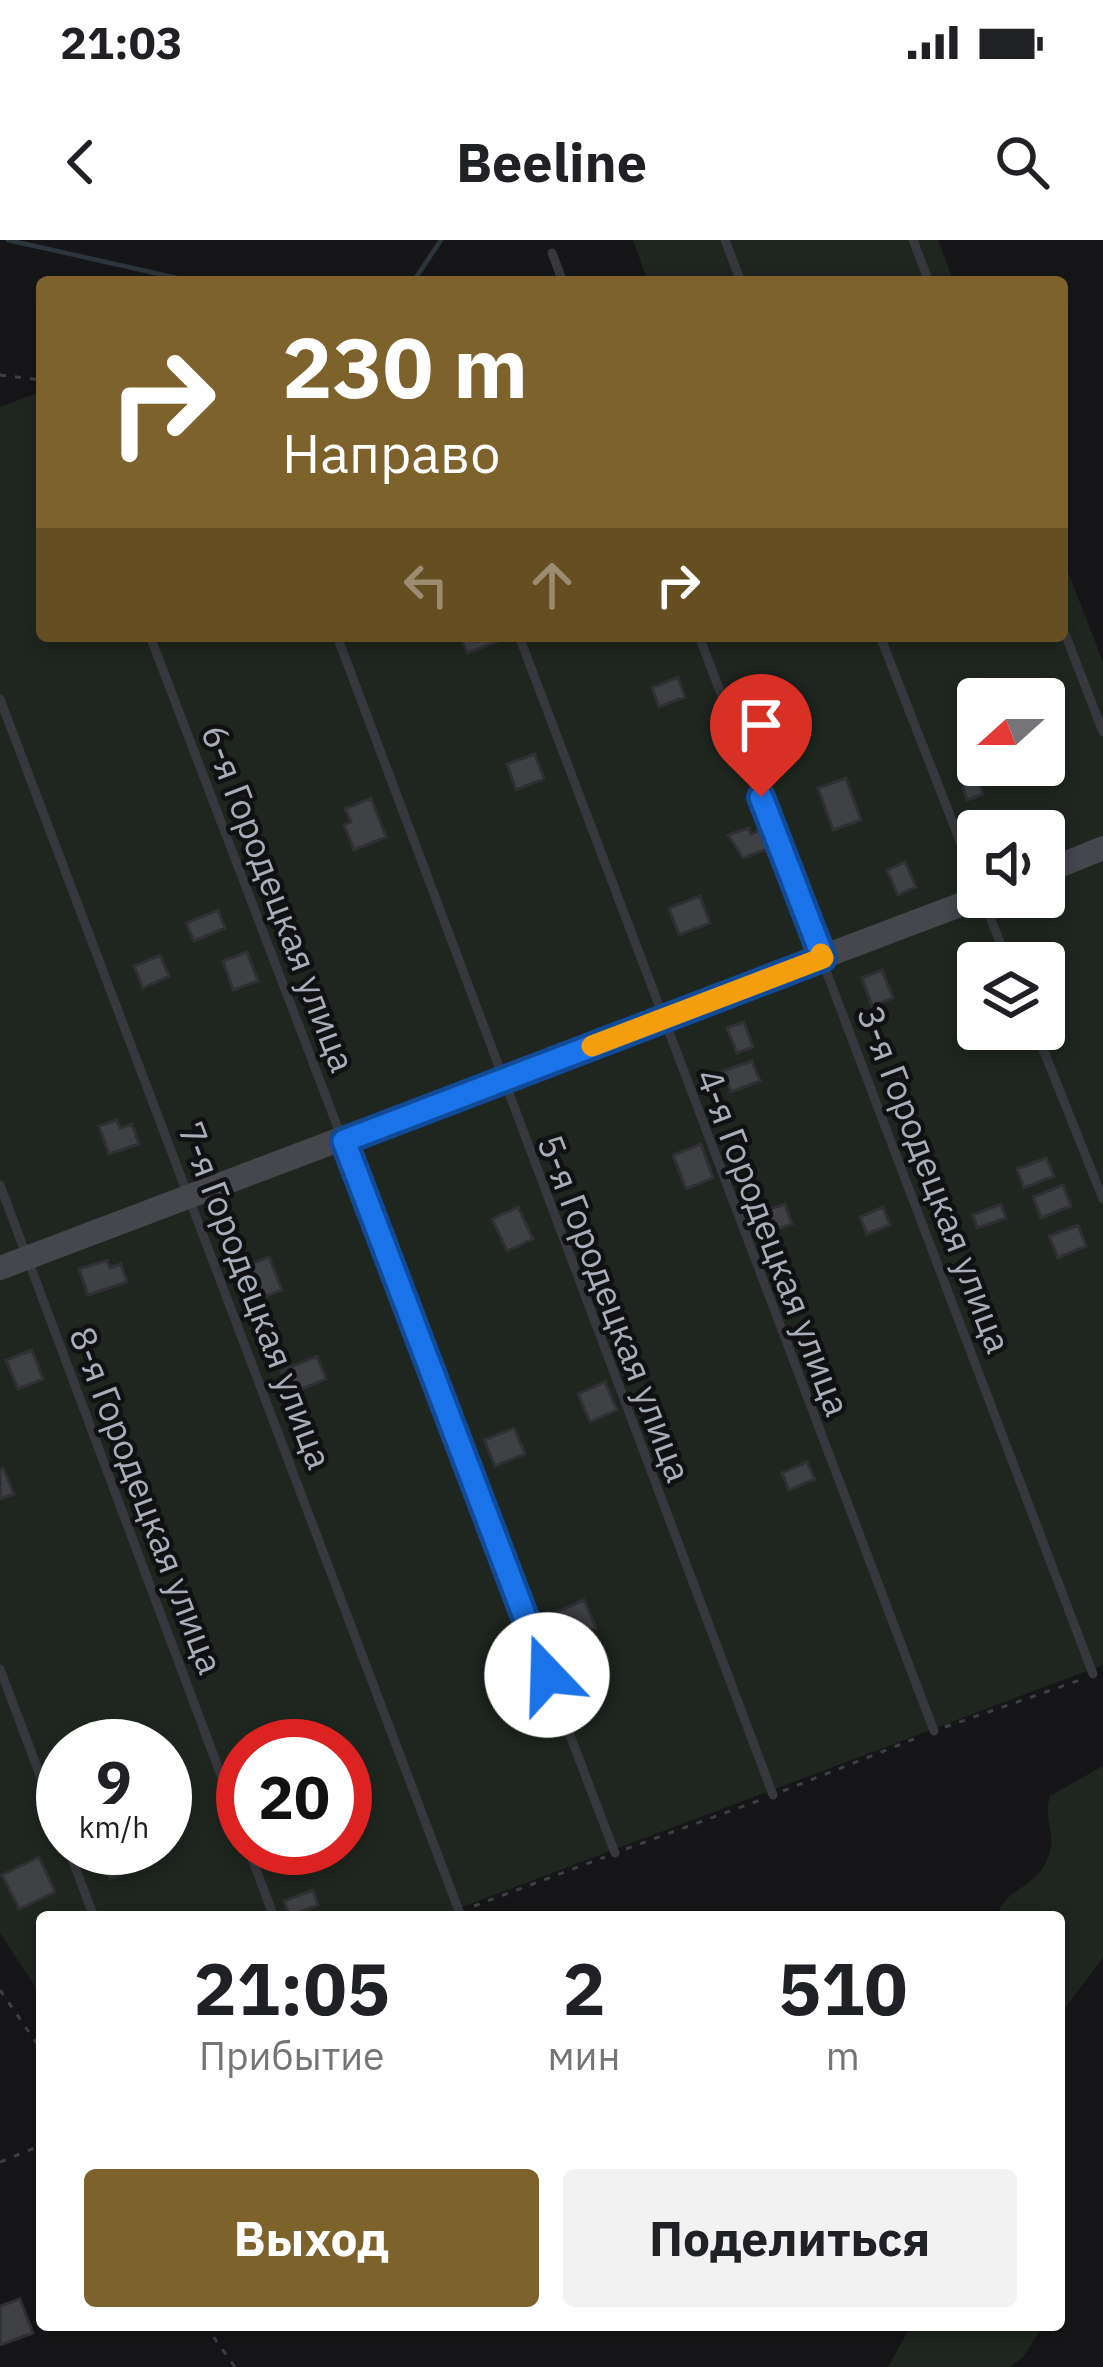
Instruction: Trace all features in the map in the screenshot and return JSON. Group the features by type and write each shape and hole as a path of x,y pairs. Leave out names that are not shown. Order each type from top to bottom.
{"street":[{"path":"1065,863 1103,848"},
{"path":"0,1268 957,907"}],"lane":[{"path":"725,240 739,276"},
{"path":"913,240 927,276"},
{"path":"552,253 561,276"},
{"name":"6-я Городецкая улица","path":"152,642 615,1853"},
{"name":"5-я Городецкая улица","path":"339,642 500,1082 773,1796"},
{"name":"4-я Городецкая улица","path":"521,642 660,1020 934,1731"},
{"name":"3-я Городецкая улица","path":"701,642 1094,1674"},
{"path":"882,642 957,833"},
{"path":"1068,642 1103,732"},
{"name":"7-я Городецкая улица","path":"0,699 459,1911"},
{"path":"1043,1050 1103,1199"},
{"name":"8-я Городецкая улица","path":"0,1185 216,1762"},
{"path":"0,1669 36,1764"},
{"path":"78,1875 92,1911"},
{"path":"258,1875 272,1911"}],"path":[{"path":"0,375 36,379"},
{"path":"0,1990 36,2042"},
{"path":"0,2162 36,2147"},
{"path":"209,2331 235,2367"}],"shaded area":[{"path":"633,240 938,240 952,276 646,276"},
{"path":"36,393 36,642 1068,642 1068,572 1103,662 1103,1665 452,1911 36,1911 36,1988 0,1933 0,407"},
{"path":"1103,1766 1103,1958 1065,2008 1065,1911 999,1911 1037,1876 1048,1858 1050,1796"},
{"path":"908,2331 1039,2331 1023,2357 1010,2367 888,2367"}],"building":[{"path":"462,642 496,642 467,653"},
{"path":"678,677 685,697 659,707 652,688"},
{"path":"535,754 544,779 516,790 507,764"},
{"path":"846,778 861,820 833,830 818,788"},
{"path":"963,786 980,786 983,794 967,800"},
{"path":"371,798 386,837 354,850 344,825 351,822 345,809"},
{"path":"749,828 751,834 760,830 768,849 743,858 728,835"},
{"path":"905,862 916,887 898,895 887,870"},
{"path":"700,896 710,923 679,935 669,908"},
{"path":"218,910 225,928 194,941 186,923"},
{"path":"247,952 258,981 233,990 223,961"},
{"path":"160,955 169,976 143,988 134,966"},
{"path":"882,970 893,998 872,1006 862,978"},
{"path":"744,1022 753,1047 737,1053 727,1028"},
{"path":"752,1061 760,1081 731,1092 723,1071"},
{"path":"117,1120 120,1128 132,1124 139,1144 109,1154 99,1126"},
{"path":"701,1144 713,1178 686,1189 673,1155"},
{"path":"1046,1158 1054,1176 1024,1188 1017,1169"},
{"path":"1063,1185 1071,1206 1041,1218 1033,1197"},
{"path":"785,1204 792,1224 772,1231 765,1211"},
{"path":"1001,1204 1006,1218 977,1228 973,1215"},
{"path":"518,1207 533,1239 507,1251 492,1219"},
{"path":"883,1207 890,1225 867,1234 860,1217"},
{"path":"1078,1225 1086,1246 1058,1258 1049,1236"},
{"path":"269,1257 282,1290 249,1303 235,1270"},
{"path":"107,1260 110,1268 121,1264 127,1282 88,1295 79,1269"},
{"path":"32,1350 43,1379 18,1389 6,1360"},
{"path":"317,1356 326,1379 290,1394 281,1371"},
{"path":"605,1382 617,1410 590,1422 578,1394"},
{"path":"514,1428 525,1454 495,1466 484,1440"},
{"path":"807,1462 815,1479 789,1490 782,1473"},
{"path":"0,1469 14,1494 0,1499"},
{"path":"584,1600 596,1628 561,1643 549,1615"},
{"path":"603,1646 609,1662 583,1673 576,1658"},
{"path":"36,1858 36,1875 47,1875 55,1892 19,1909 2,1875"},
{"path":"313,1890 318,1905 288,1911 284,1901"},
{"path":"20,2299 33,2333 0,2345 0,2306"}],"waterway":[{"path":"8,240 168,276"},
{"path":"417,276 441,240"}],"slow traffic":[{"path":"592,1046 823,958 821,954"}],"route":[{"path":"547,1675 344,1141 823,958 761,797"}]}
